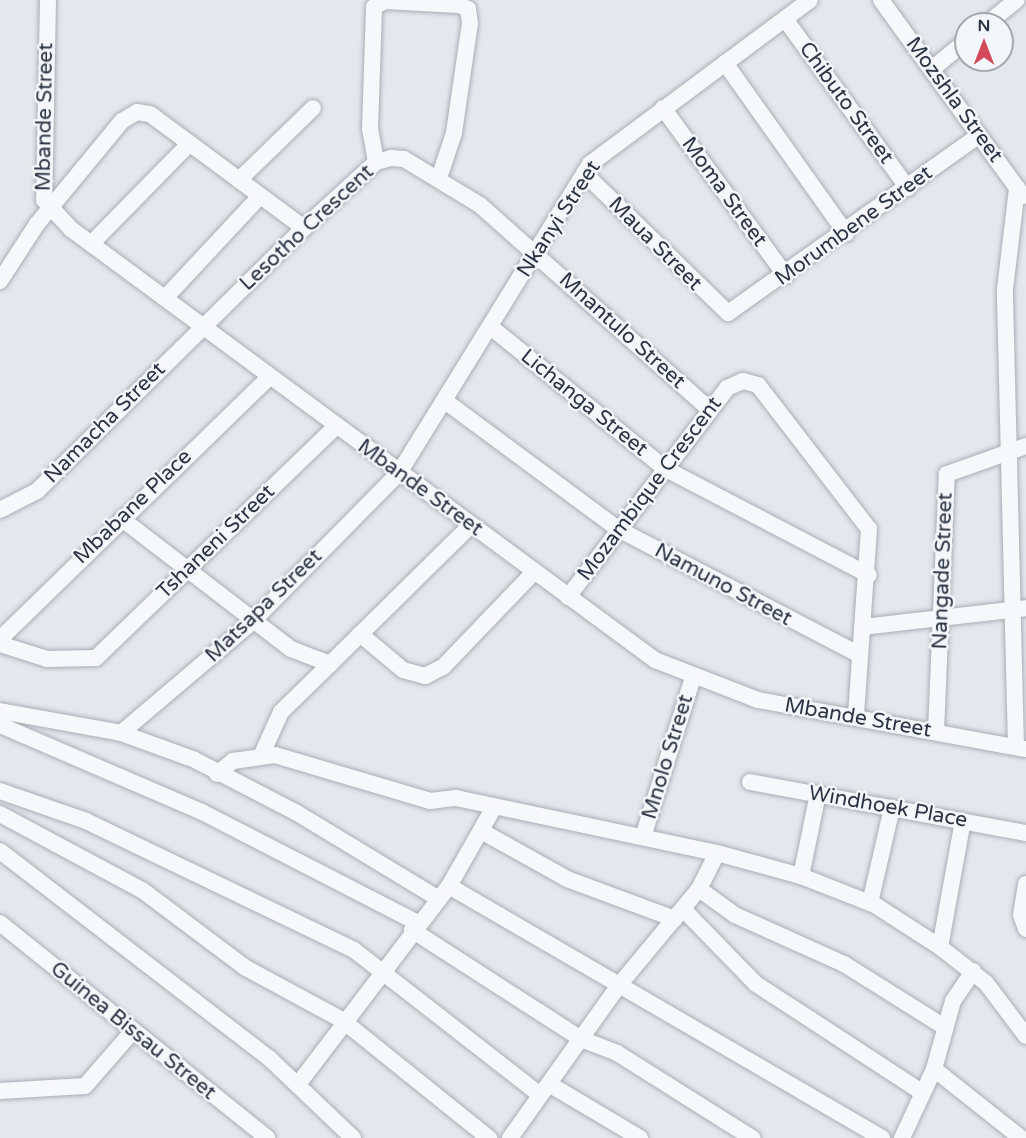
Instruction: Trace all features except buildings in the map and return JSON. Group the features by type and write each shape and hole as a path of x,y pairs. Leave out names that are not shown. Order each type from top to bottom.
{"street":[{"name":"Mbande Street","path":"48,0 43,193 49,210 91,244 637,648 693,677 748,697 1021,748"},
{"name":"Nkanyi Street","path":"399,472 492,328 584,173 663,108 810,0"},
{"name":"Mozshla Street","path":"881,0 1021,194"},
{"path":"1002,12 1017,0"},
{"path":"376,162 370,129 374,7 385,2 468,9 454,133 439,178"},
{"name":"Chibuto Street","path":"785,19 908,188"},
{"path":"932,69 954,51"},
{"path":"725,63 846,233"},
{"path":"239,180 313,108"},
{"name":"Moma Street","path":"663,108 786,276"},
{"path":"0,281 49,210 130,114 150,114 304,228"},
{"name":"Morumbene Street","path":"728,313 786,276 978,136"},
{"path":"91,244 190,143"},
{"name":"Lesotho Crescent","path":"203,326 376,162 404,159 439,178 536,254"},
{"name":"Maua Street","path":"584,173 728,313"},
{"path":"1021,194 1005,290 1006,453 1020,609 1021,748"},
{"path":"165,298 260,196"},
{"name":"Mnantulo Street","path":"536,254 709,409"},
{"name":"Namacha Street","path":"0,510 38,491 203,326"},
{"name":"Lichanga Street","path":"492,328 664,468 869,575"},
{"name":"Mbabane Place","path":"0,639 269,377"},
{"name":"Mozambique Crescent","path":"568,597 709,409 735,384 749,382 768,392 866,525 869,575 856,717"},
{"name":"Namuno Street","path":"445,401 618,529 860,655"},
{"name":"Tshaneni Street","path":"0,644 47,659 96,658 336,426"},
{"path":"1006,453 1026,446"},
{"name":"Nangade Street","path":"936,732 947,474 1006,453"},
{"name":"Matsapa Street","path":"121,733 253,621 399,472"},
{"path":"122,519 291,649 330,664"},
{"path":"262,754 280,712 471,525"},
{"path":"360,634 403,670 425,676 443,667 534,572"},
{"path":"863,627 1020,609"},
{"name":"Mnolo Street","path":"643,837 693,677"},
{"path":"0,711 57,717 121,733 217,774 297,813 620,984 882,1138"},
{"path":"0,725 202,812 415,926 581,1039 617,1053 752,1138"},
{"path":"217,774 233,760 262,754 430,801 456,798 717,853 801,876 870,903 940,947 972,971 1026,1036"},
{"name":"Windhoek Place","path":"750,782 1026,833"},
{"path":"0,791 86,821 384,968 411,997 544,1089 640,1138"},
{"path":"801,876 818,794"},
{"path":"299,1083 342,1020 444,892 483,832 494,807"},
{"path":"870,903 892,808"},
{"path":"0,814 142,890 246,968 342,1020 489,1138"},
{"path":"940,947 963,821"},
{"path":"483,832 567,879 679,914 756,984 923,1093"},
{"path":"0,851 299,1083 353,1138"},
{"path":"512,1137 620,984 699,889 717,853"},
{"path":"1026,884 1022,919 1026,929"},
{"path":"699,889 735,915 844,964 946,1028"},
{"name":"Guinea Bissau Street","path":"0,923 132,1032 267,1138"},
{"path":"907,1135 934,1069 958,991 972,971"},
{"path":"0,1091 85,1086 132,1032"},
{"path":"934,1069 1021,1138"}]}
